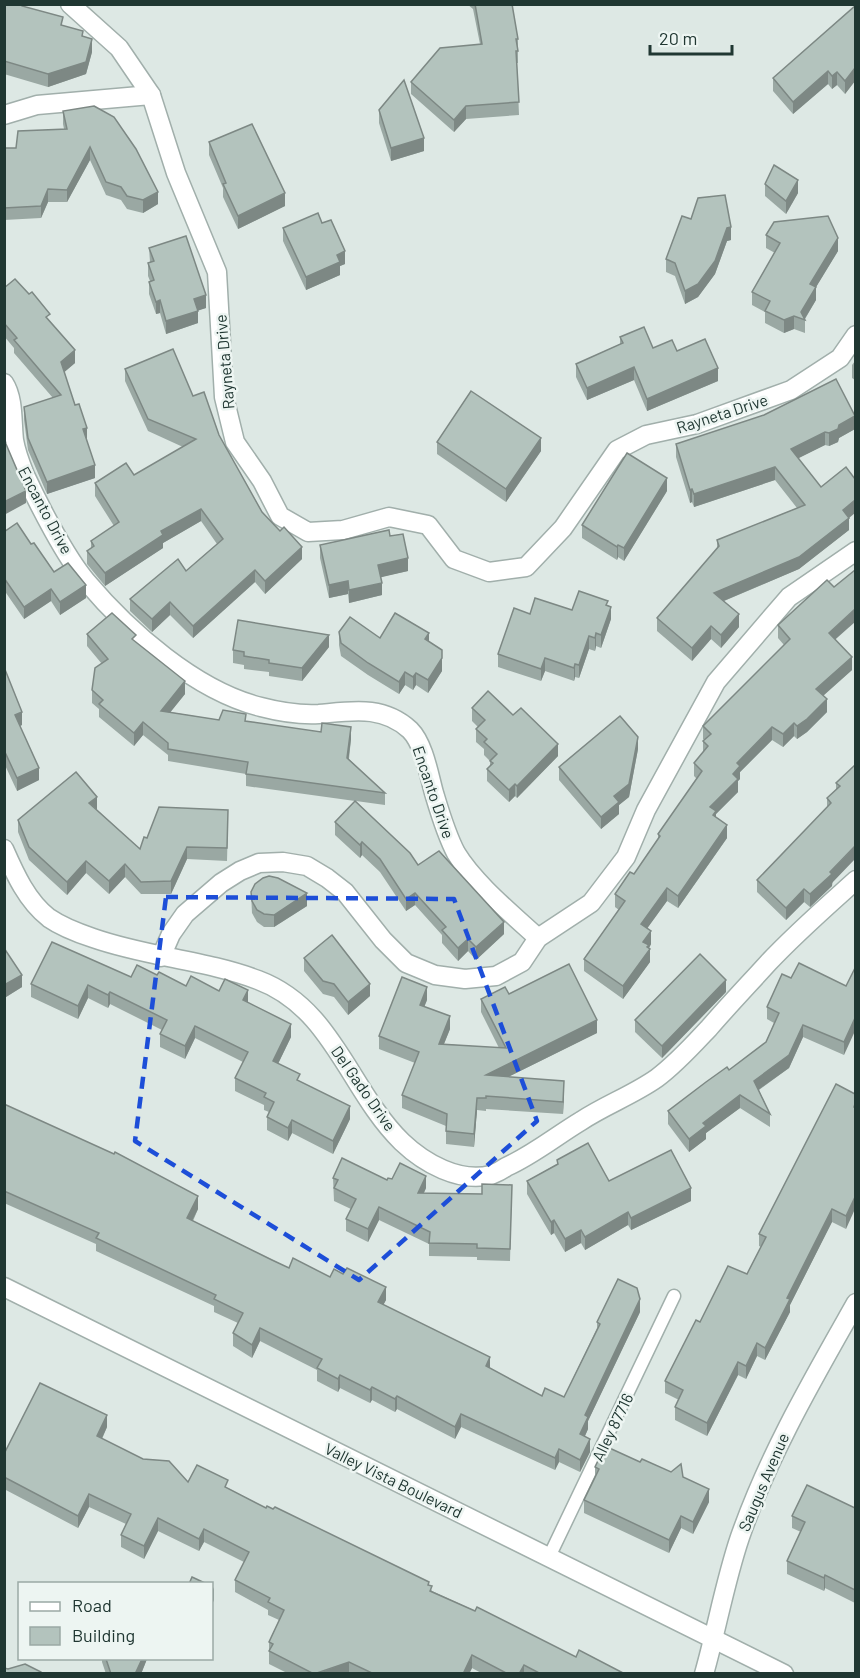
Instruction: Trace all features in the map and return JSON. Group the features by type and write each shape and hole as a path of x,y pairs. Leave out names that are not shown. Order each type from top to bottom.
{"street":[{"name":"Rayneta Drive","path":"70,4 119,48 151,95 176,173 217,272 224,397 236,442 262,481 280,516 308,532 343,530 389,517 428,525 454,559 489,572 526,567 563,528 616,450 646,435 697,424 790,390 840,358 855,336"},
{"path":"4,115 37,105 151,95"},
{"name":"Encanto Drive","path":"4,383 7,387 12,413 14,443 25,475 58,537 85,580 122,620 161,653 193,676 226,695 251,704 294,714 351,710 378,713 398,721 412,732 424,755 445,828 457,854 484,886 537,938"},
{"path":"161,957 171,934 185,914 221,883 259,863 283,862 307,866 345,892 383,940 406,963 435,975 465,979 496,976 522,962 537,938 591,903 626,857 646,810 716,682 789,597 855,551"},
{"name":"Del Gado Drive","path":"4,849 28,897 48,917 74,932 113,945 245,975 293,998 314,1018 331,1039 355,1081 401,1141 442,1170 466,1175 491,1175 518,1162 582,1120 659,1077 692,1046 774,957 855,880"},
{"name":"Valley Vista Boulevard","path":"4,1287 784,1674"},
{"name":"Saugus Avenue","path":"704,1674 740,1539 759,1486 790,1420 855,1304"}],"lane":[{"name":"Alley 87716","path":"549,1557 674,1296"}],"highlighted area":[{"path":"166,897 454,899 537,1121 359,1280 135,1141"}],"building":[{"path":"4,4 22,4 22,6 63,17 61,25 83,31 82,36 92,39 86,62 48,74 4,61"},
{"path":"475,4 512,4 518,39 516,39 518,51 516,51 519,102 466,106 454,120 411,82 440,48 482,44"},
{"path":"855,6 855,68 845,81 837,72 832,76 828,71 793,102 773,78"},
{"path":"404,80 424,138 391,148 379,110"},
{"path":"94,106 114,117 136,149 158,192 143,200 127,196 121,187 106,182 90,147 67,190 48,189 41,206 4,208 4,148 16,148 18,131 67,129 63,111"},
{"path":"252,124 285,193 238,216 223,184 226,183 209,142"},
{"path":"774,165 798,180 786,201 765,184"},
{"path":"725,195 731,227 727,228 715,261 698,284 685,291 675,263 666,259 682,216 691,219 698,198"},
{"path":"318,213 322,223 331,220 345,251 337,255 340,262 306,277 283,228"},
{"path":"828,216 838,238 810,284 816,287 801,312 805,320 794,316 784,320 765,311 770,301 752,292 780,243 766,235 774,222"},
{"path":"186,236 206,295 194,299 198,311 166,321 160,300 156,302 149,282 154,280 148,263 154,261 149,248"},
{"path":"15,279 29,294 32,292 50,314 46,317 75,350 61,362 75,405 79,404 87,428 83,429 95,465 47,482 28,438 24,407 61,395 14,340 17,338 4,323 4,288"},
{"path":"644,327 653,348 672,340 677,351 705,339 718,368 647,399 634,367 587,388 576,364 623,343 620,337"},
{"path":"173,349 193,396 204,392 219,435 262,512 280,531 284,527 302,547 265,581 255,570 193,626 170,602 152,619 130,599 178,559 186,571 223,539 201,509 161,531 163,535 105,573 87,551 94,546 91,541 119,522 95,483 126,463 134,475 196,439 148,419 125,369"},
{"path":"836,379 855,416 839,425 838,429 829,433 825,432 791,449 821,487 846,467 855,479 855,500 843,510 849,518 799,557 714,593 739,614 721,635 711,626 692,648 657,618 719,546 717,540 805,505 775,467 694,494 692,489 690,490 676,444 764,415"},
{"path":"471,391 541,438 506,489 437,442"},
{"path":"4,436 26,491 4,502"},
{"path":"627,453 667,478 624,548 618,545 617,547 582,525"},
{"path":"17,523 54,572 68,563 86,585 60,602 51,589 24,607 4,578 4,532"},
{"path":"389,530 390,536 403,534 408,558 378,565 382,583 349,590 348,581 329,585 320,545"},
{"path":"855,570 855,609 829,633 852,657 816,689 827,699 807,719 797,726 794,723 783,734 772,727 737,763 740,766 733,774 738,779 710,807 716,811 713,815 727,825 678,896 667,888 641,924 651,931 643,942 649,945 647,947 650,949 623,986 584,959 625,901 615,894 630,872 634,874 660,836 658,834 702,771 694,763 708,746 703,741 711,734 703,726 790,639 778,625 827,580 834,587"},
{"path":"579,591 608,601 606,605 611,607 601,635 596,633 595,638 589,636 579,665 575,664 574,668 545,658 541,669 498,654 514,608 530,614 535,598 572,610"},
{"path":"112,613 136,635 132,639 185,681 161,711 219,720 223,710 246,714 245,721 321,732 322,723 351,727 347,758 385,793 246,774 248,762 168,749 168,743 143,722 134,733 99,704 103,700 92,690 95,668 108,659 87,634"},
{"path":"395,613 429,633 425,639 442,650 442,658 428,680 416,673 413,677 405,672 399,682 341,643 339,632 350,617 380,638"},
{"path":"238,620 329,635 302,668 269,663 269,660 244,656 244,652 233,650"},
{"path":"4,667 22,712 15,715 39,768 17,778 4,750"},
{"path":"488,691 513,715 521,708 558,744 517,786 515,784 509,790 487,769 493,763 490,761 497,754 484,742 487,739 476,729 485,720 472,708"},
{"path":"620,716 638,737 629,784 614,796 619,802 601,817 559,767"},
{"path":"855,765 855,846 830,872 832,874 810,894 804,889 786,908 757,880 831,803 827,798 840,786 836,783"},
{"path":"76,772 97,797 89,803 140,849 144,837 147,838 159,807 228,810 227,848 187,847 171,881 141,882 125,864 109,881 86,861 67,882 29,847 18,820"},
{"path":"355,801 410,853 418,865 439,851 504,922 476,947 468,939 458,948 442,930 446,927 415,893 406,899 380,859 362,842 360,845 335,822"},
{"path":"269,876 278,878 307,893 274,915 264,914 257,910 252,901 251,892 255,884"},
{"path":"332,935 370,984 348,1002 334,984 323,981 304,958"},
{"path":"52,942 131,977 137,965 157,975 159,972 186,986 191,976 219,991 225,979 248,990 243,1000 291,1024 273,1061 300,1074 297,1080 350,1106 333,1141 292,1120 288,1128 267,1117 274,1102 264,1097 266,1093 235,1078 248,1052 195,1026 185,1046 160,1034 167,1020 110,992 108,995 88,985 78,1006 31,984"},
{"path":"4,948 22,975 6,984 4,984"},
{"path":"700,954 726,980 662,1046 635,1020"},
{"path":"799,963 846,986 855,968 855,1018 844,1042 803,1025 789,1055 754,1081 770,1114 740,1095 703,1123 706,1126 689,1139 668,1111 727,1067 729,1070 766,1042 779,1013 767,1007 782,974 791,978"},
{"path":"569,964 597,1020 486,1075 564,1081 563,1102 486,1096 486,1098 477,1098 474,1134 446,1131 447,1114 402,1095 419,1052 379,1036 402,977 427,987 420,1005 450,1016 439,1044 506,1048 481,999 505,987 509,994"},
{"path":"836,1084 855,1094 855,1197 846,1216 832,1209 787,1298 790,1299 765,1348 757,1343 746,1366 738,1362 707,1423 675,1407 683,1390 665,1381 696,1320 700,1322 728,1266 747,1274 766,1237 759,1234"},
{"path":"4,1104 114,1154 115,1152 198,1196 187,1218 272,1260 289,1268 293,1258 330,1277 334,1269 343,1274 347,1268 386,1287 378,1302 490,1357 486,1366 542,1396 545,1388 564,1397 600,1324 597,1322 618,1279 637,1288 640,1299 585,1415 588,1417 580,1434 590,1439 580,1460 559,1449 555,1458 461,1414 455,1427 397,1396 395,1399 372,1387 370,1390 340,1375 338,1379 317,1368 322,1359 260,1328 252,1345 233,1333 243,1313 214,1299 216,1295 96,1238 99,1233 4,1191"},
{"path":"588,1143 609,1181 671,1150 691,1188 631,1218 628,1212 585,1237 581,1230 565,1239 554,1220 551,1222 527,1181 558,1164 557,1160"},
{"path":"342,1158 387,1180 392,1179 400,1163 426,1176 418,1193 482,1194 482,1184 512,1185 510,1249 477,1248 477,1244 429,1243 430,1232 379,1207 368,1229 346,1219 356,1199 334,1188 338,1180 333,1178"},
{"path":"40,1383 107,1415 97,1436 143,1459 169,1461 188,1482 197,1465 228,1480 225,1487 266,1508 267,1506 273,1509 275,1507 429,1582 428,1585 432,1586 430,1591 475,1611 477,1607 576,1657 579,1650 625,1674 541,1674 524,1665 519,1674 508,1674 472,1655 463,1674 374,1674 349,1662 314,1674 269,1651 273,1644 269,1642 284,1610 268,1602 270,1598 235,1580 249,1552 204,1529 199,1539 158,1518 144,1546 121,1535 131,1514 89,1494 78,1516 4,1477 4,1454"},
{"path":"605,1446 640,1462 642,1459 671,1472 681,1464 683,1477 709,1489 693,1522 681,1516 669,1540 584,1500 599,1469 595,1467"},
{"path":"807,1485 855,1508 855,1590 825,1575 824,1578 787,1561 805,1522 792,1516"},
{"path":"192,1577 203,1582 190,1582"},
{"path":"106,1660 142,1660 135,1674 111,1674"},
{"path":"25,1664 41,1674 4,1674 4,1668"}]}
